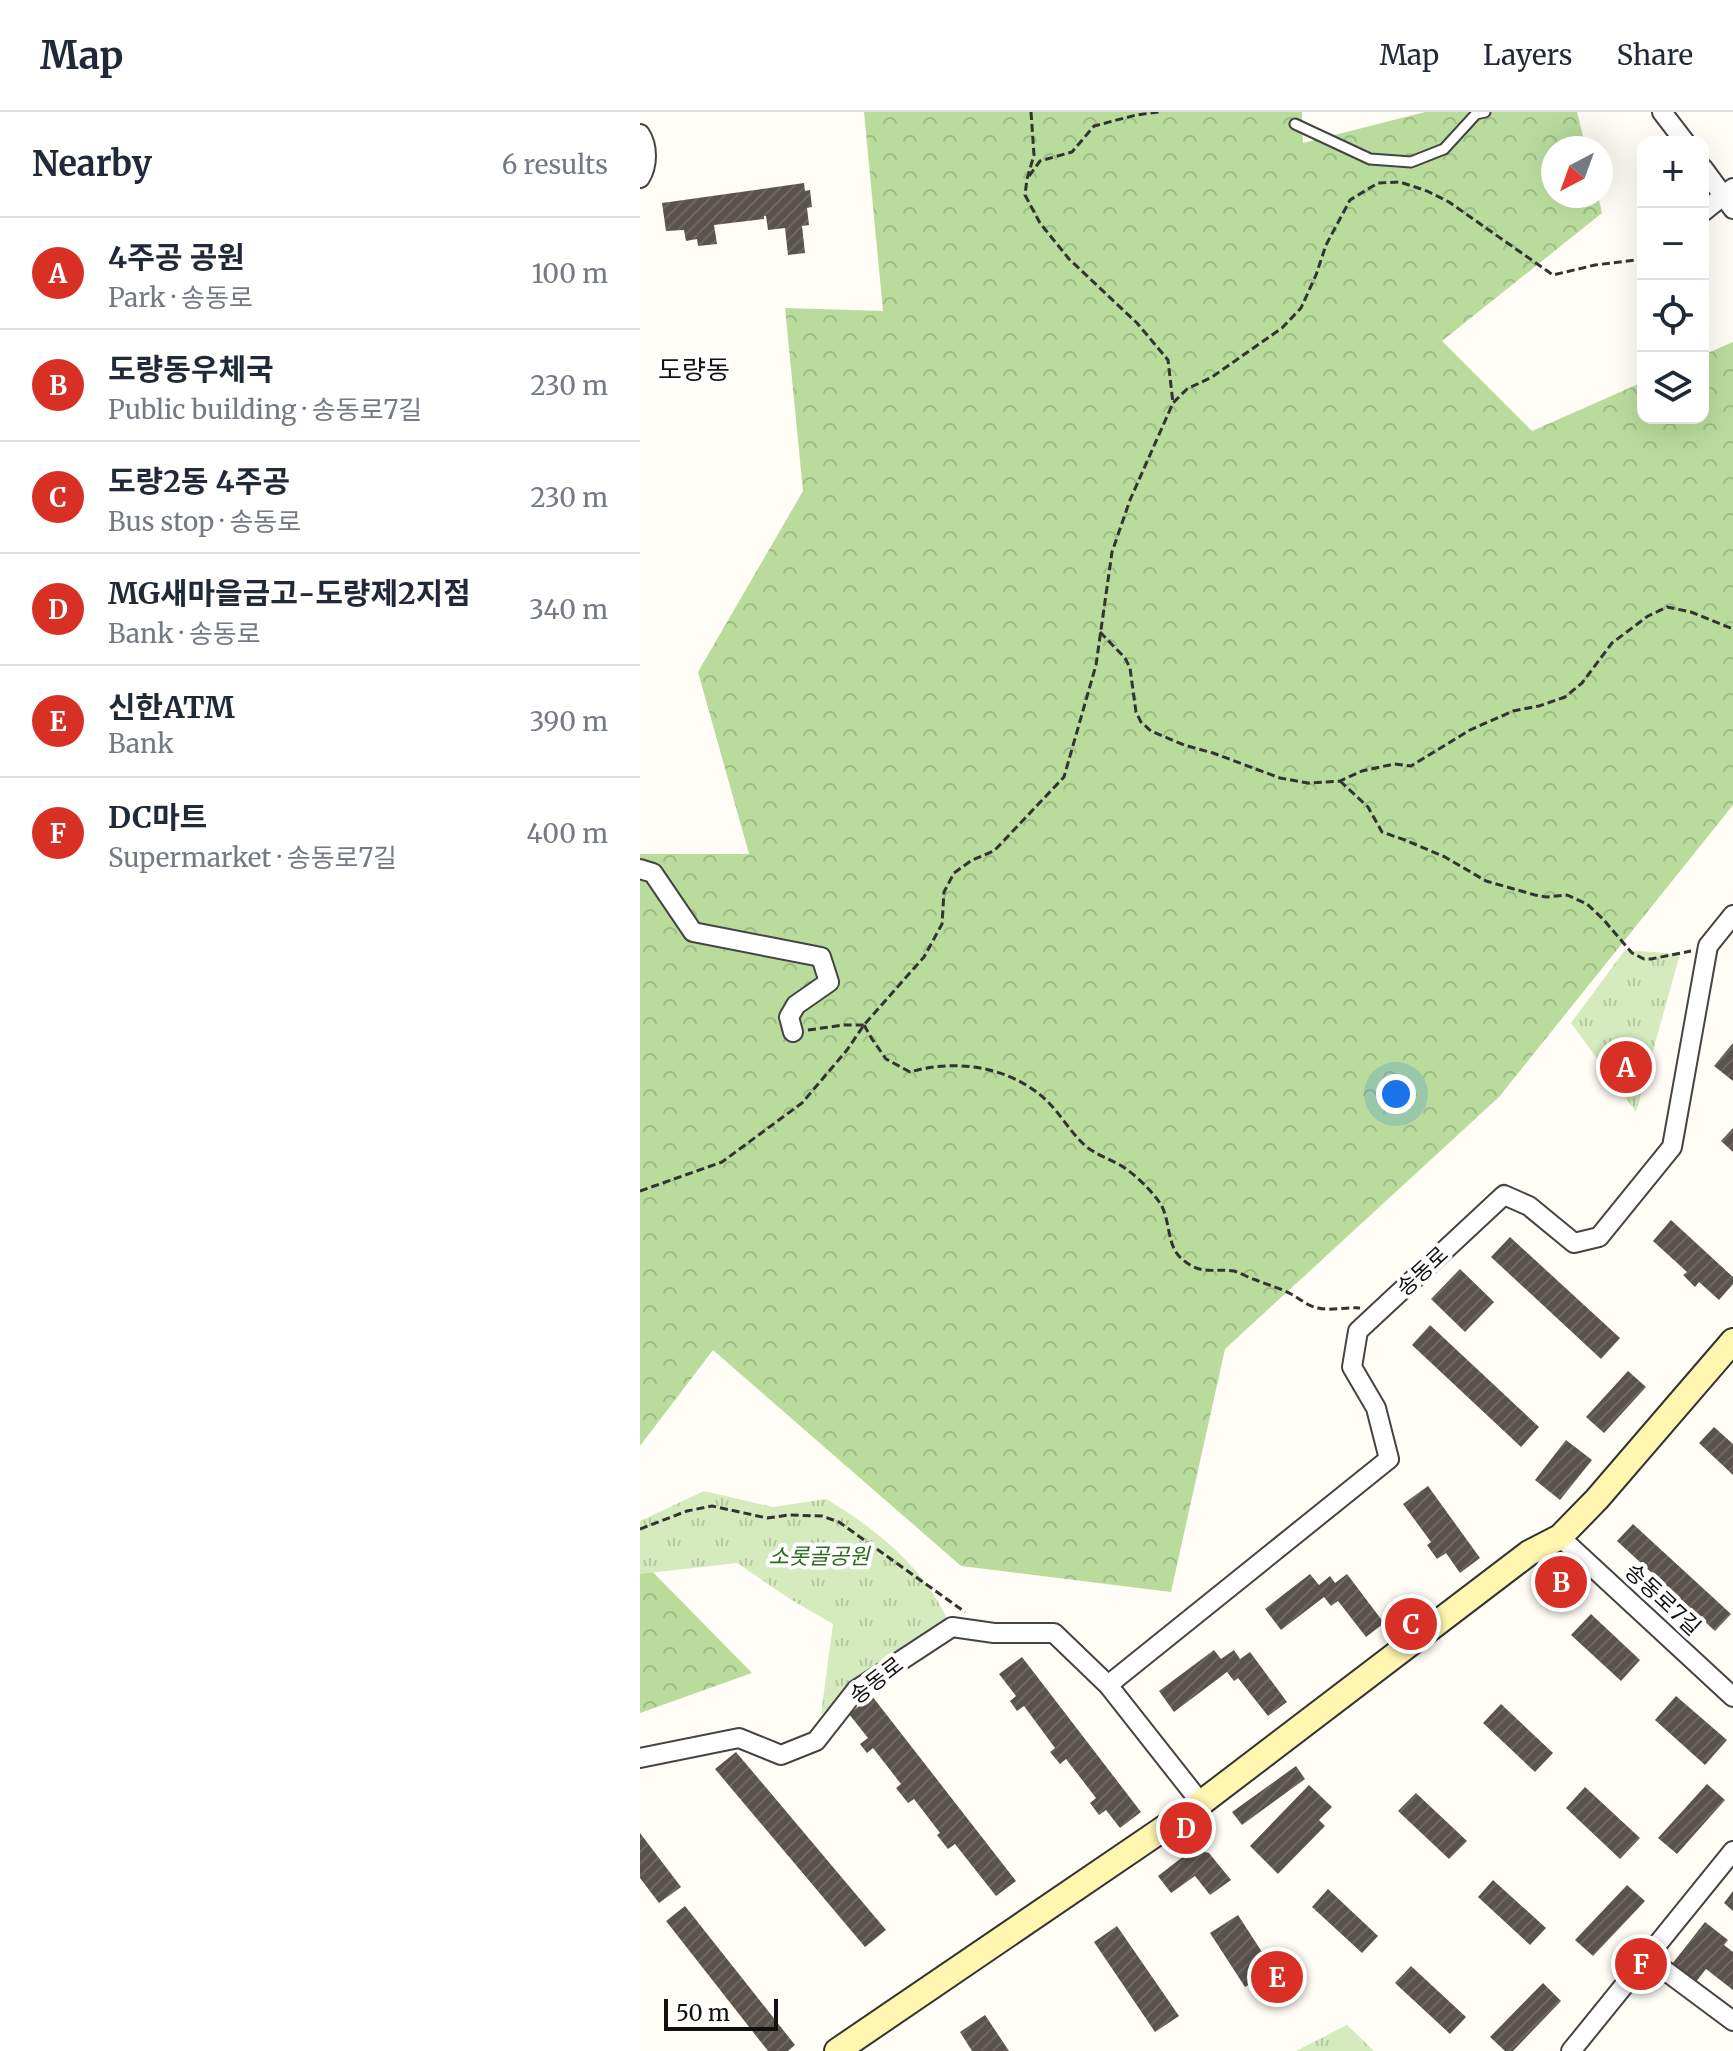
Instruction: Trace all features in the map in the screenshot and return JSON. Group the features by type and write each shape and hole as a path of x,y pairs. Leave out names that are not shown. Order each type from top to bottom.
{"street":[{"path":"1662,112 1680,136"},
{"path":"640,134 644,139 646,159 640,178"},
{"path":"1709,175 1729,197 1709,209"},
{"path":"640,869 653,873 693,932 821,957 829,982 796,1005 789,1017 793,1032"},
{"name":"송동로","path":"1108,1685 1389,1459 1376,1408 1352,1367 1358,1331 1504,1195 1529,1206 1574,1243 1599,1237 1672,1147 1708,946 1733,915"},
{"path":"837,2051 1201,1803 1529,1553 1560,1537 1597,1499 1733,1341"},
{"name":"송동로7길","path":"1560,1537 1733,1697"},
{"name":"송동로","path":"640,1758 739,1738 781,1755 816,1741 856,1690 952,1627 985,1632 1054,1633 1108,1685 1201,1803"},
{"path":"1571,2051 1733,1851"},
{"path":"1647,1957 1733,2021"}],"lane":[{"path":"1295,124 1370,159 1411,162 1444,149 1476,114 1485,112"}],"path":[{"path":"1031,112 1034,155 1025,195 1040,223 1069,259 1137,323 1168,360 1173,403"},
{"path":"1027,179 1040,161 1072,152 1094,126 1159,112"},
{"path":"640,1191 722,1162 802,1103 864,1025 924,957 942,924 944,892 954,873 972,860 994,851 1064,777 1096,665 1112,552 1130,500 1173,403 1187,389 1212,377 1282,328 1301,308 1326,245 1350,200 1378,183 1400,182 1427,191 1449,202 1553,275 1637,260"},
{"path":"1100,632 1125,658 1130,668 1136,712 1151,731 1280,778 1308,783 1340,781 1362,771 1394,764 1411,766 1470,730 1513,711 1565,697 1582,683 1612,643 1648,616 1667,607 1691,612 1733,629"},
{"path":"1340,781 1368,807 1382,832 1445,857 1486,881 1546,897 1567,895 1587,904 1632,953 1644,959 1691,951 1705,959"},
{"path":"793,1032 864,1025"},
{"path":"864,1025 886,1059 910,1072 926,1067 980,1068 1029,1086 1057,1112 1085,1145 1130,1172 1155,1196 1165,1213 1176,1253 1191,1265 1213,1272 1234,1271 1317,1308 1348,1307 1379,1311"},
{"path":"640,1529 687,1511 712,1506 767,1518 822,1516 839,1522 911,1573 985,1632"}],"green space":[{"path":"864,112 1302,112 1303,143 1425,112 1577,112 1583,136 1541,136 1541,208 1601,208 1602,213 1442,341 1532,431 1637,385 1637,424 1709,424 1709,352 1733,342 1733,805 1499,1097 1225,1349 1171,1592 961,1566 713,1350 640,1446 640,854 749,854 698,672 803,491 785,308 883,311"},
{"path":"1625,950 1680,954 1636,1112 1571,1023"},
{"name":"소롯골공원","path":"704,1491 773,1507 826,1499 897,1551 926,1584 948,1621 866,1675 821,1715 833,1624 737,1563 640,1574 640,1521"},
{"path":"640,1559 752,1673 640,1713"},
{"path":"1347,2025 1374,2051 1296,2051"}],"building":[{"path":"804,183 805,191 810,190 812,207 807,208 809,225 802,226 805,253 788,255 785,228 768,230 766,216 764,219 714,225 717,244 698,246 697,239 686,241 684,230 666,231 662,203"},
{"path":"1733,1043 1733,1081 1714,1066"},
{"path":"1733,1128 1733,1152 1721,1141"},
{"path":"1671,1220 1733,1277 1733,1284 1719,1300 1699,1282 1695,1287 1683,1275 1687,1272 1653,1241"},
{"path":"1510,1237 1620,1338 1601,1359 1491,1257"},
{"path":"1460,1269 1494,1302 1465,1332 1431,1299"},
{"path":"1430,1325 1539,1427 1521,1447 1412,1345"},
{"path":"1628,1371 1646,1387 1604,1433 1586,1417"},
{"path":"1714,1427 1733,1444 1733,1475 1699,1443"},
{"path":"1566,1440 1592,1460 1560,1500 1535,1480"},
{"path":"1428,1486 1480,1558 1460,1573 1446,1553 1437,1559 1427,1545 1431,1542 1403,1504"},
{"path":"1633,1524 1731,1614 1715,1631 1617,1541"},
{"path":"1310,1574 1319,1585 1330,1576 1335,1583 1347,1574 1384,1623 1366,1637 1338,1601 1331,1606 1324,1597 1281,1630 1265,1609"},
{"path":"1554,1574 1569,1576 1580,1587 1568,1599 1558,1588 1547,1597 1540,1587"},
{"path":"1591,1614 1640,1660 1621,1681 1571,1635"},
{"path":"1214,1650 1221,1659 1234,1650 1240,1659 1250,1652 1287,1702 1268,1716 1238,1678 1234,1681 1227,1672 1174,1712 1159,1691"},
{"path":"1022,1657 1141,1812 1120,1828 1106,1810 1099,1815 1090,1803 1096,1798 1066,1759 1060,1764 1050,1752 1055,1748 1024,1706 1017,1711 1010,1701 1016,1696 999,1674"},
{"path":"872,1696 1016,1881 996,1896 955,1844 948,1849 914,1799 908,1803 896,1788 901,1784 873,1748 867,1753 860,1744 868,1738 849,1714"},
{"path":"1676,1696 1727,1740 1705,1765 1655,1720"},
{"path":"1501,1704 1553,1753 1535,1772 1483,1723"},
{"path":"736,1752 886,1930 865,1947 715,1769"},
{"path":"1296,1766 1305,1779 1242,1825 1232,1812"},
{"path":"1707,1784 1725,1800 1677,1854 1658,1838"},
{"path":"1309,1785 1332,1807 1319,1820 1325,1826 1278,1874 1250,1846"},
{"path":"1585,1787 1640,1838 1620,1859 1566,1808"},
{"path":"1416,1793 1467,1841 1449,1859 1398,1811"},
{"path":"640,1833 681,1887 659,1903 640,1878"},
{"path":"1193,1849 1209,1853 1231,1880 1210,1895 1195,1876 1171,1893 1158,1876"},
{"path":"1493,1880 1546,1928 1530,1945 1478,1897"},
{"path":"1627,1885 1645,1901 1593,1956 1575,1940"},
{"path":"1328,1889 1378,1936 1362,1953 1312,1907"},
{"path":"1733,1891 1733,1911 1724,1903"},
{"path":"685,1906 795,2045 788,2051 768,2051 666,1921"},
{"path":"1238,1915 1273,1969 1245,1987 1210,1933"},
{"path":"1705,1922 1728,1940 1724,1945 1733,1952 1733,1990 1706,1969 1695,1983 1672,1964"},
{"path":"1117,1926 1179,2016 1155,2032 1094,1942"},
{"path":"1411,1966 1466,2017 1450,2034 1395,1983"},
{"path":"1543,1983 1561,2001 1513,2051 1505,2051 1490,2037"},
{"path":"985,2015 1009,2051 972,2051 960,2032"}],"place":[{"name":"4주공 공원","path":"1626,1067"},
{"name":"도량동우체국","path":"1561,1582"},
{"name":"도량2동 4주공","path":"1411,1624"},
{"name":"MG새마을금고-도량제2지점","path":"1186,1828"},
{"name":"DC마트","path":"1641,1964"},
{"name":"신한ATM","path":"1277,1977"}],"district":[{"name":"도량동","path":"694,370"}]}
